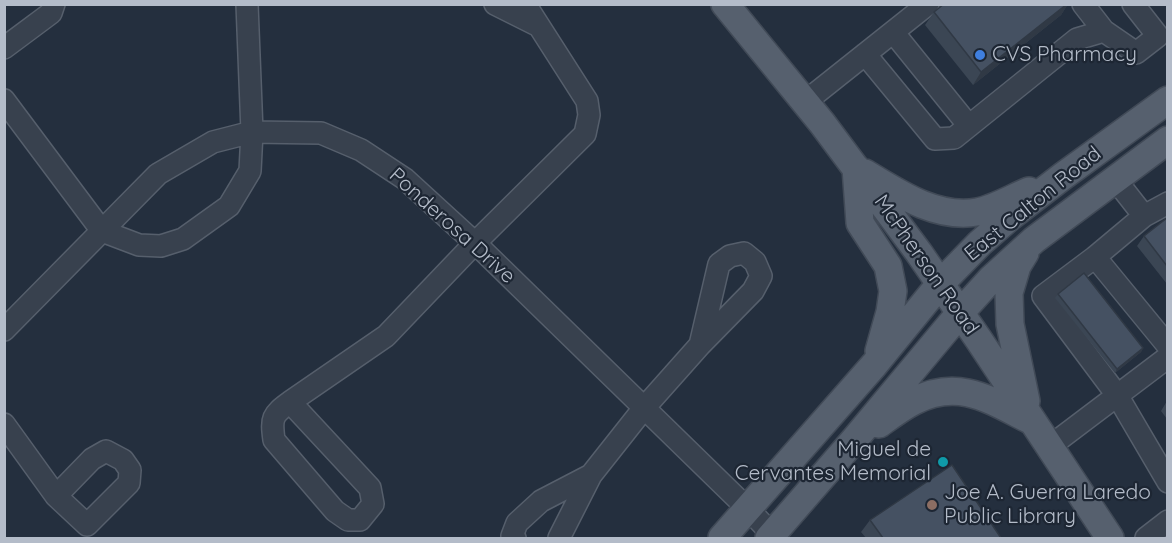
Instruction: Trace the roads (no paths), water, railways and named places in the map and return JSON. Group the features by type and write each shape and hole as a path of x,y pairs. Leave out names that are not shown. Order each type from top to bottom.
{"main road":[{"name":"McPherson Road","path":"725,4 856,168 940,284 1110,538"},
{"name":"East Calton Road","path":"723,538 874,365 940,284 980,243 1062,176 1167,100"},
{"name":"East Calton Road","path":"771,537 991,279 1034,240 1167,140"},
{"path":"856,168 909,198 929,207 955,213 978,212 1062,176"},
{"path":"856,168 860,223 888,266 893,291 890,312 874,365"},
{"path":"1031,420 1010,324 1009,293 1017,266 1034,240"},
{"path":"855,439 914,401 936,392 958,390 981,396 1031,420"}],"street":[{"path":"4,48 51,13 54,4"},
{"path":"4,100 102,231 139,245 161,246 183,239 229,206 250,171 252,132 247,4"},
{"path":"495,4 538,25"},
{"path":"290,402 370,488 373,504 360,520 348,520 335,511 274,440 272,424 278,411 290,402 386,336 475,243 585,134 590,115 587,101 525,4"},
{"path":"805,102 928,4"},
{"path":"1083,4 1104,32 1136,53 1163,32 1135,6"},
{"path":"893,32 969,126"},
{"path":"865,54 935,139 954,138 1077,39 1104,32"},
{"name":"Ponderosa Drive","path":"4,330 158,174 213,142 252,132 321,133 361,150 405,179 475,243 749,510 771,537"},
{"path":"1115,179 1144,216"},
{"path":"1167,203 1144,216 1043,296 1065,318 1100,363 1167,482"},
{"path":"1095,257 1167,346"},
{"path":"1094,293 1112,278"},
{"path":"1112,316 1130,300"},
{"path":"1130,338 1148,322"},
{"path":"559,538 591,475 644,408 700,345"},
{"path":"1049,447 1167,357"},
{"path":"4,424 56,496"},
{"path":"515,538 512,536 517,523 541,501 591,475"},
{"path":"1146,538 1167,521"}],"place":[{"name":"CVS Pharmacy","path":"980,55"},
{"name":"Miguel de Cervantes Memorial","path":"943,462"},
{"name":"Joe A. Guerra Laredo Public Library","path":"932,505"}]}
